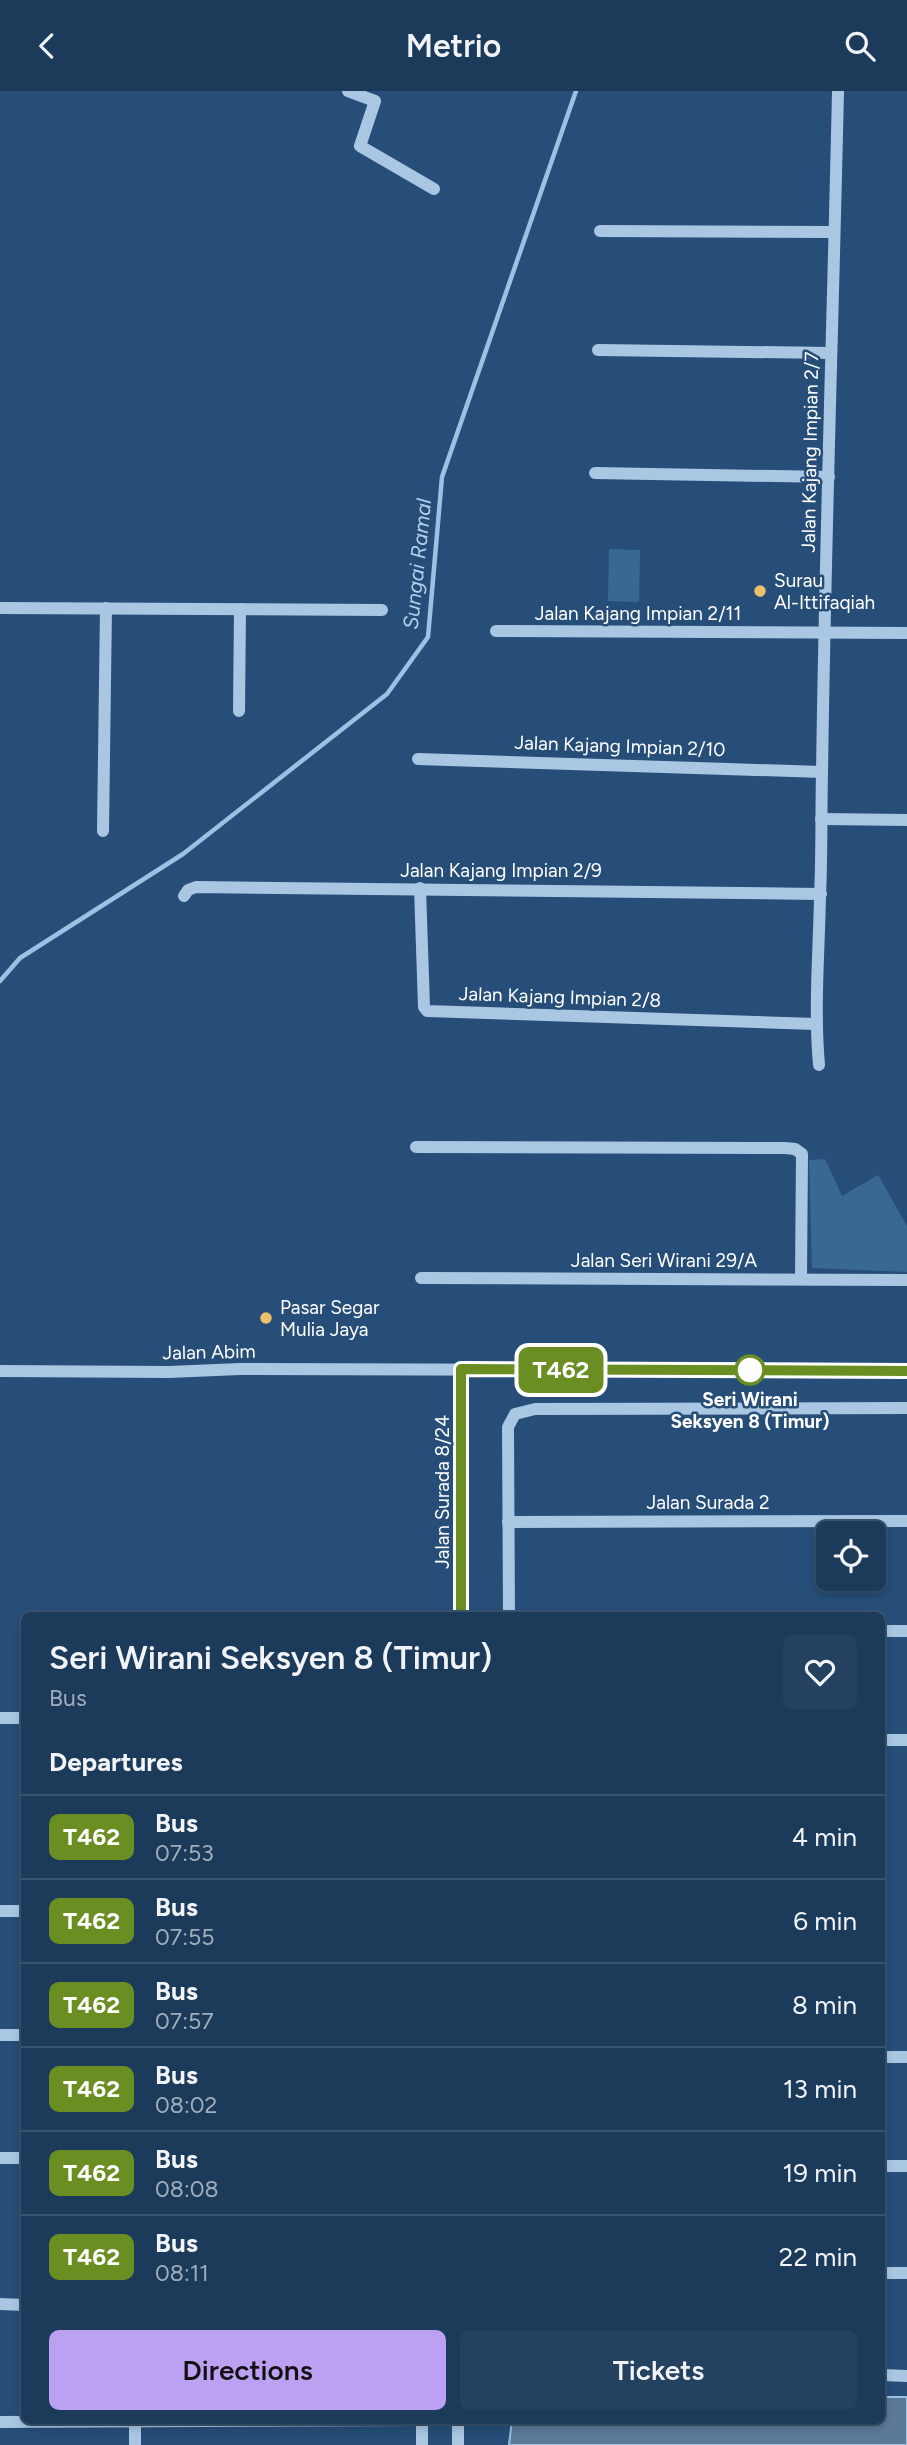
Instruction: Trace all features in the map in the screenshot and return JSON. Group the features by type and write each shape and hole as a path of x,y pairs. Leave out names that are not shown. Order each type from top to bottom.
{"street":[{"path":"348,91 375,101 360,146 435,189"},
{"name":"Jalan Kajang Impian 2/7","path":"819,1065 815,1024 821,894 822,706 826,633 838,91"},
{"path":"600,231 834,232"},
{"path":"598,350 831,353"},
{"path":"595,474 829,477"},
{"path":"0,608 382,610"},
{"path":"103,831 106,608"},
{"path":"239,711 240,609"},
{"name":"Jalan Kajang Impian 2/11","path":"496,631 907,633"},
{"name":"Jalan Kajang Impian 2/10","path":"418,759 822,772"},
{"path":"821,819 907,820"},
{"name":"Jalan Kajang Impian 2/9","path":"184,896 188,890 197,887 821,894"},
{"name":"Jalan Kajang Impian 2/8","path":"420,888 424,1007 427,1011 815,1024"},
{"path":"416,1147 795,1150 802,1154 801,1279"},
{"name":"Jalan Seri Wirani 29/A","path":"421,1278 907,1280"},
{"name":"Jalan Surada 8/24","path":"461,1369 461,1612"},
{"name":"Jalan Abim","path":"0,1371 907,1371"},
{"path":"509,1612 508,1427 515,1414 535,1409 907,1408"},
{"name":"Jalan Surada 2","path":"508,1522 907,1521"},
{"path":"885,1631 907,1631"},
{"path":"0,1718 21,1718"},
{"path":"885,1740 907,1740"},
{"path":"0,1911 21,1911"},
{"path":"0,2035 21,2035"},
{"path":"885,2057 907,2057"},
{"path":"0,2158 21,2158"},
{"path":"885,2166 907,2166"},
{"path":"885,2273 907,2273"},
{"path":"0,2304 21,2305"},
{"path":"885,2375 907,2376"},
{"path":"0,2422 21,2422"},
{"path":"135,2424 135,2445"},
{"path":"422,2424 422,2445"},
{"path":"458,2424 458,2445"}],"shaded area":[{"path":"609,549 640,550 639,602 608,601"},
{"path":"825,1159 842,1196 878,1175 907,1226 907,1272 812,1268 809,1160"},
{"path":"885,2397 907,2397 907,2445 509,2445 512,2424 885,2424"}],"waterway":[{"name":"Sungai Ramal","path":"0,981 20,958 183,854 387,694 428,637 442,477 576,91"}],"bus line":[{"name":"T462","path":"461,1612 461,1369 907,1371"}],"place":[{"name":"Surau Al-Ittifaqiah","path":"760,591"},
{"name":"Pasar Segar Mulia Jaya","path":"266,1318"},
{"name":"Seri Wirani Seksyen 8 (Timur)","path":"750,1370"}]}
